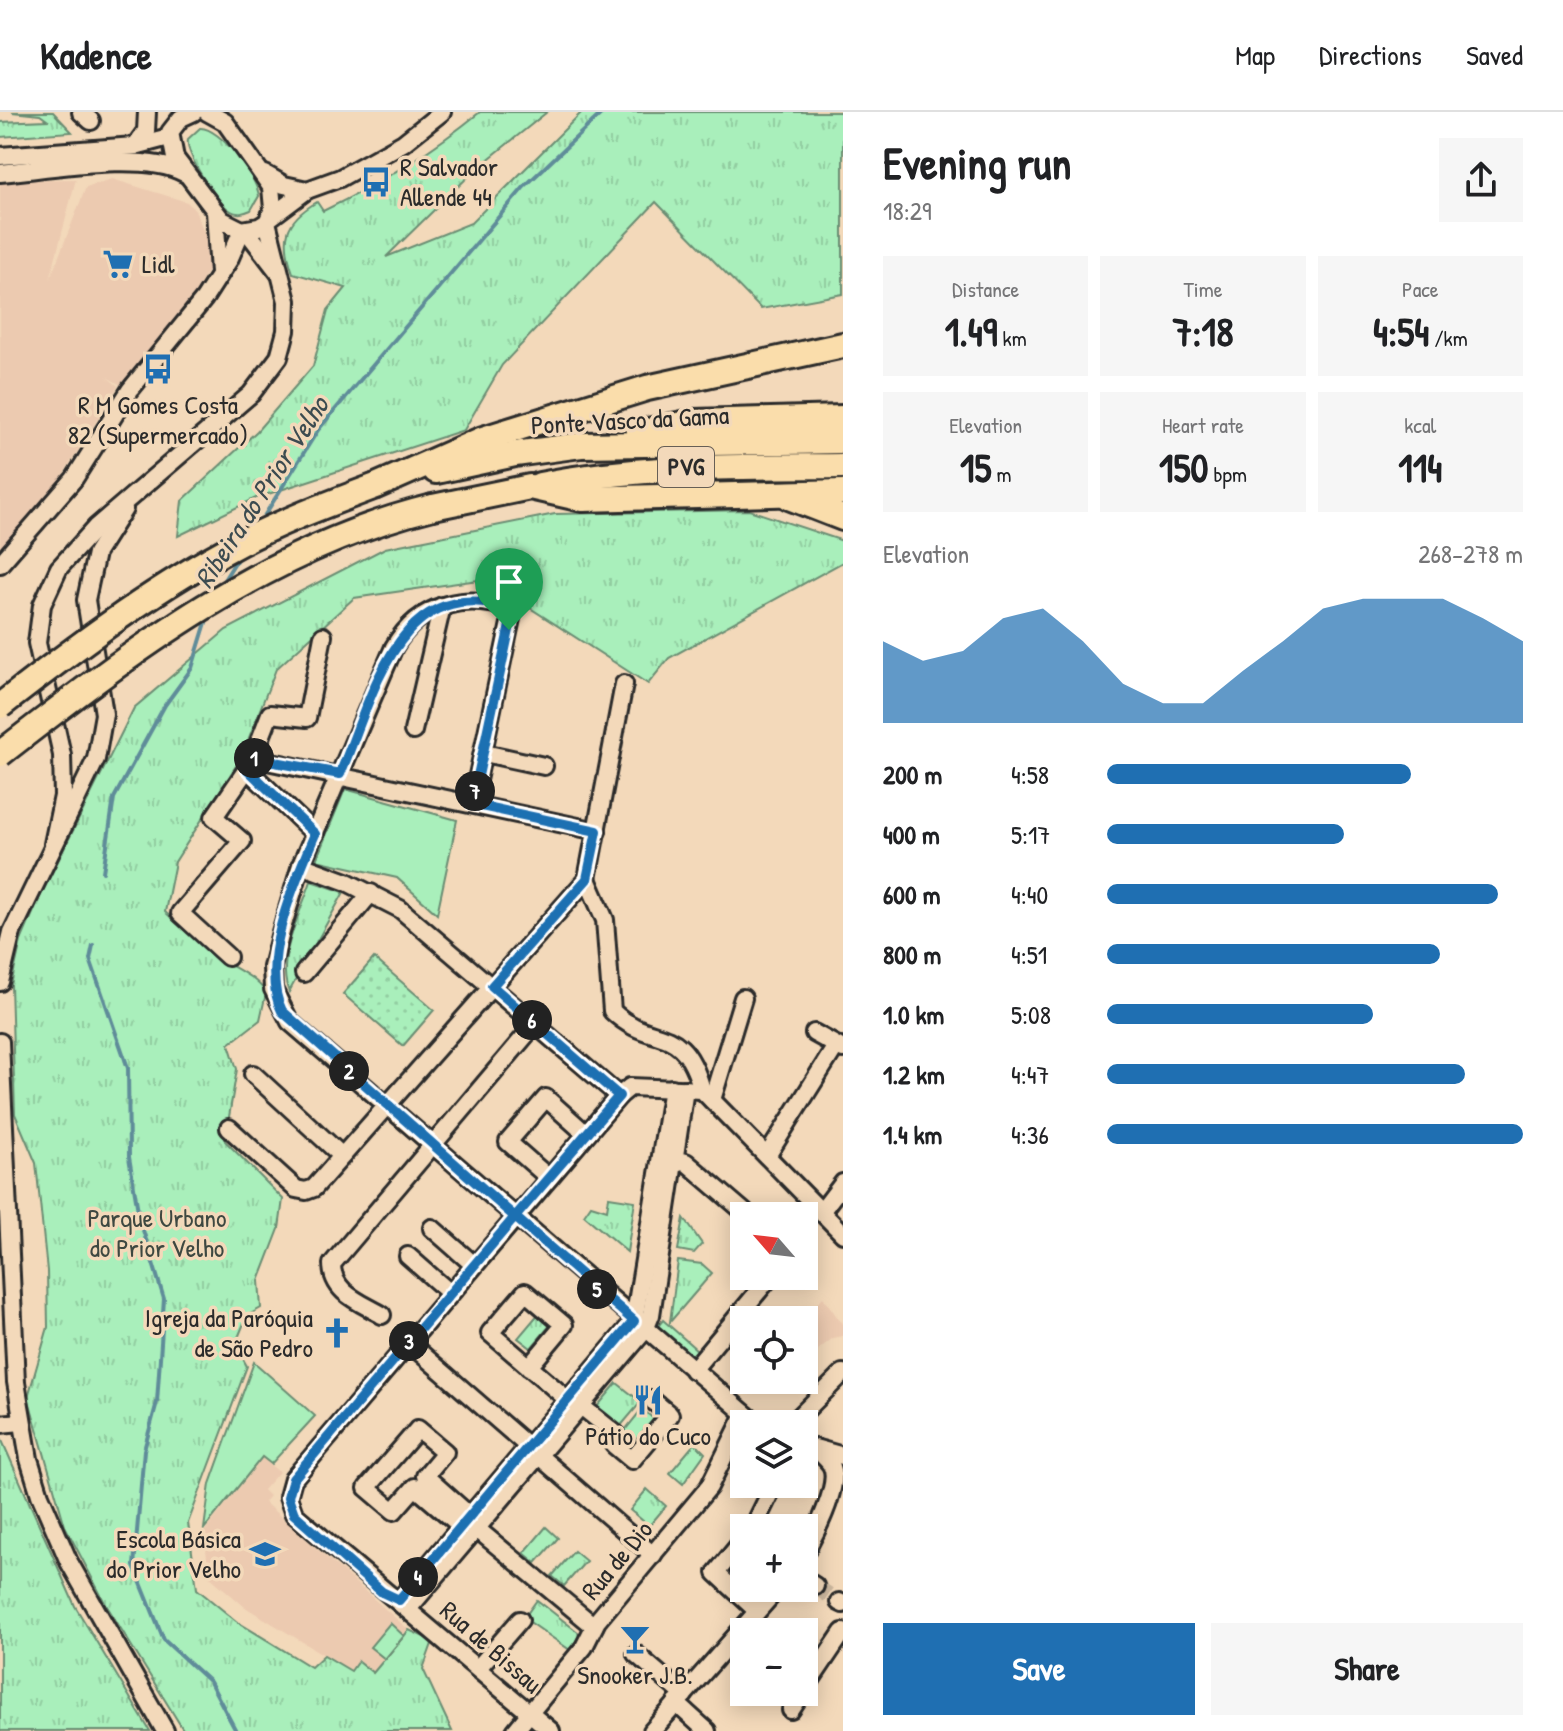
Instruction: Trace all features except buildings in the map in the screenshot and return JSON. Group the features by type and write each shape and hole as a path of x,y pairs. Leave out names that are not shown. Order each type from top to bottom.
{"highway":[{"path":"0,706 120,616 195,568 302,514 376,486 483,439 647,388 843,345"},
{"path":"581,445 693,422 843,418"},
{"name":"Ponte Vasco da Gama","path":"376,486 494,458 581,445 843,441"},
{"name":"Ponte Vasco da Gama","path":"0,754 86,687 235,587 334,541 433,507 595,474 659,469 843,466"},
{"path":"530,487 583,499 843,492"},
{"path":"775,492 843,518"}],"street":[{"path":"148,112 169,135 175,158 215,211 228,224 244,230 280,274"},
{"path":"135,146 146,131 148,112"},
{"path":"0,156 135,146 169,135 181,118 194,112"},
{"path":"53,844 63,796 62,755 37,643 42,605 59,568 96,527 251,394 273,367 283,345 288,318 269,219 273,193 231,117 207,112"},
{"path":"0,564 74,479 130,390 204,299 244,230 269,219 307,190 371,162 442,112"},
{"path":"0,173 127,163 160,164 187,174"},
{"path":"263,173 284,185 307,190"},
{"path":"215,211 224,267"},
{"path":"224,267 247,253 265,259"},
{"path":"0,982 12,932 96,759 104,714 86,600 96,553 129,501"},
{"path":"472,804 513,609 477,600 442,606 415,621 399,639 301,865 272,967 276,999 290,1022 740,1410"},
{"path":"413,731 442,606"},
{"path":"228,957 180,913 242,841 214,817 250,763 270,714 307,718 323,636"},
{"path":"229,1128 292,1186 302,1191 314,1188 587,879 624,684"},
{"path":"484,753 544,766"},
{"path":"250,763 340,774 597,831"},
{"path":"250,763 315,834"},
{"path":"301,865 371,893 400,909 619,1096 630,1087 693,1092 767,1156 843,1234"},
{"path":"587,879 605,920 611,1009 635,1030 663,1035 678,1043 693,1063 693,1092 640,1325"},
{"path":"304,973 371,893"},
{"path":"404,1604 469,1523 651,1315 674,1160 693,1092 743,998"},
{"path":"382,1315 342,1291 332,1277 332,1264 536,1023"},
{"path":"767,1156 840,1048 814,1033"},
{"path":"0,1042 14,1344 21,1422 40,1495 69,1562 165,1731"},
{"path":"253,1074 342,1156"},
{"name":"Rua de Bissau","path":"551,1731 404,1604 382,1592 294,1514 288,1497 293,1479 619,1096"},
{"path":"549,1178 508,1142 546,1098 586,1134"},
{"path":"674,1160 686,1162 733,1202"},
{"path":"821,1212 843,1183"},
{"path":"432,1228 474,1265"},
{"path":"408,1256 450,1293"},
{"path":"693,1370 759,1290"},
{"path":"529,1367 564,1325 525,1292 490,1333 529,1367 616,1434 614,1445 632,1460 670,1415 652,1400"},
{"path":"408,1342 653,1555"},
{"path":"806,1410 843,1373"},
{"path":"0,1424 21,1422"},
{"path":"418,1429 445,1452 420,1482 394,1511 367,1488 418,1429"},
{"path":"818,1450 843,1456"},
{"name":"Rua de Dio","path":"515,1731 584,1647 594,1626 709,1487 730,1453"},
{"path":"818,1454 832,1466 834,1481 818,1526"},
{"path":"420,1482 594,1626"},
{"path":"730,1556 716,1573 730,1586"},
{"path":"747,1602 757,1611"},
{"path":"652,1731 765,1602"},
{"path":"478,1668 520,1620"},
{"path":"818,1670 843,1632"},
{"path":"636,1654 707,1731"},
{"path":"791,1710 794,1706"}],"shaded area":[{"path":"76,179 50,279 86,187 112,179 187,202 195,210 210,247 211,265 191,300 121,385 107,377 118,386 44,505 0,553 0,180"},
{"path":"823,1297 843,1325 843,1336 833,1338 818,1350 818,1306 815,1306"},
{"name":"Escola Básica do Prior Velho","path":"262,1458 279,1472 263,1490 269,1496 264,1502 409,1630 373,1673 351,1671 245,1607 209,1576 204,1532"}],"green space":[{"path":"12,112 53,112 72,132 0,137 0,122 47,120 40,115"},
{"path":"480,112 547,112 475,170 386,257 471,223 582,112 843,112 843,294 761,309 656,202 502,365 464,430 256,498 178,536 182,501 257,431 313,366 328,310 346,288 293,273 287,250 288,232 292,224 317,202 323,211 364,190 424,154"},
{"path":"200,128 227,144 252,177 259,196 251,210 236,213 225,207 203,178 188,146 188,139"},
{"name":"Parque Urbano do Prior Velho","path":"749,510 843,541 843,562 669,658 648,684 485,579 354,598 276,669 241,758 175,862 165,912 208,950 256,981 266,993 260,1020 229,1044 237,1069 225,1141 283,1199 279,1229 259,1281 261,1308 247,1316 235,1345 247,1366 188,1523 197,1589 236,1621 311,1667 324,1655 351,1671 358,1661 373,1673 409,1630 433,1641 423,1669 452,1731 184,1731 105,1603 65,1526 28,1397 48,1327 47,1271 36,1163 15,1114 11,985 21,941 39,899 134,708 226,630 385,548 555,514"},
{"path":"345,789 457,820 437,914 397,878 316,860"},
{"path":"311,881 344,892 289,992 285,966 287,951"},
{"path":"374,958 434,1010 403,1046 343,994"},
{"path":"609,1197 635,1201 627,1252 584,1215 591,1205 607,1210"},
{"path":"684,1218 702,1244 694,1253 678,1250"},
{"path":"678,1261 702,1264 712,1273 670,1322"},
{"path":"540,1312 552,1323 531,1348 518,1338"},
{"path":"663,1320 698,1351 688,1358 653,1332"},
{"path":"254,1362 315,1416 271,1464 262,1457 204,1529 210,1484"},
{"path":"617,1383 641,1402 619,1428 596,1408"},
{"path":"642,1409 655,1420 633,1445 621,1435"},
{"path":"0,1436 75,1606 150,1731 0,1731"},
{"path":"695,1443 705,1453 683,1484 670,1473"},
{"path":"647,1489 666,1506 649,1526 630,1510"},
{"path":"546,1527 558,1538 536,1563 524,1553"},
{"path":"574,1551 586,1561 564,1586 552,1576"},
{"path":"537,1600 578,1632 579,1636 570,1650 524,1618"},
{"path":"390,1623 404,1636 385,1659 370,1647"}],"waterway":[{"name":"Ribeira do Prior Velho","path":"261,521 318,430 524,187 603,112"},
{"name":"Ribeira do Prior Velho","path":"220,586 239,556"},
{"name":"Ribeira do Prior Velho","path":"103,872 114,798 165,705 192,668 208,616"},
{"name":"Ribeira do Prior Velho","path":"93,945 90,959 128,1068 129,1157 139,1217 164,1299 157,1402 144,1450 134,1566 164,1640 210,1682 236,1731"}],"tunnel":[{"path":"818,1588 839,1602"}],"place":[{"name":"R Salvador Allende 44","path":"376,182"},
{"name":"Lidl","path":"118,264"},
{"name":"R M Gomes Costa 82 (Supermercado)","path":"158,369"},
{"name":"Igreja da Paróquia de São Pedro","path":"337,1333"},
{"name":"Pátio do Cuco","path":"648,1400"},
{"name":"Escola Básica do Prior Velho","path":"265,1554"},
{"name":"Snooker J.B.","path":"635,1639"}],"route":[{"path":"509,630 472,804 597,831 587,879 492,986 619,1096 515,1217 634,1321 399,1600 382,1592 294,1514 288,1497 293,1479 515,1217 290,1022 282,1011 273,989 272,967 301,865 315,834 247,769 253,758 340,774 394,647 423,615 453,602 494,602 513,609 509,630"}]}
